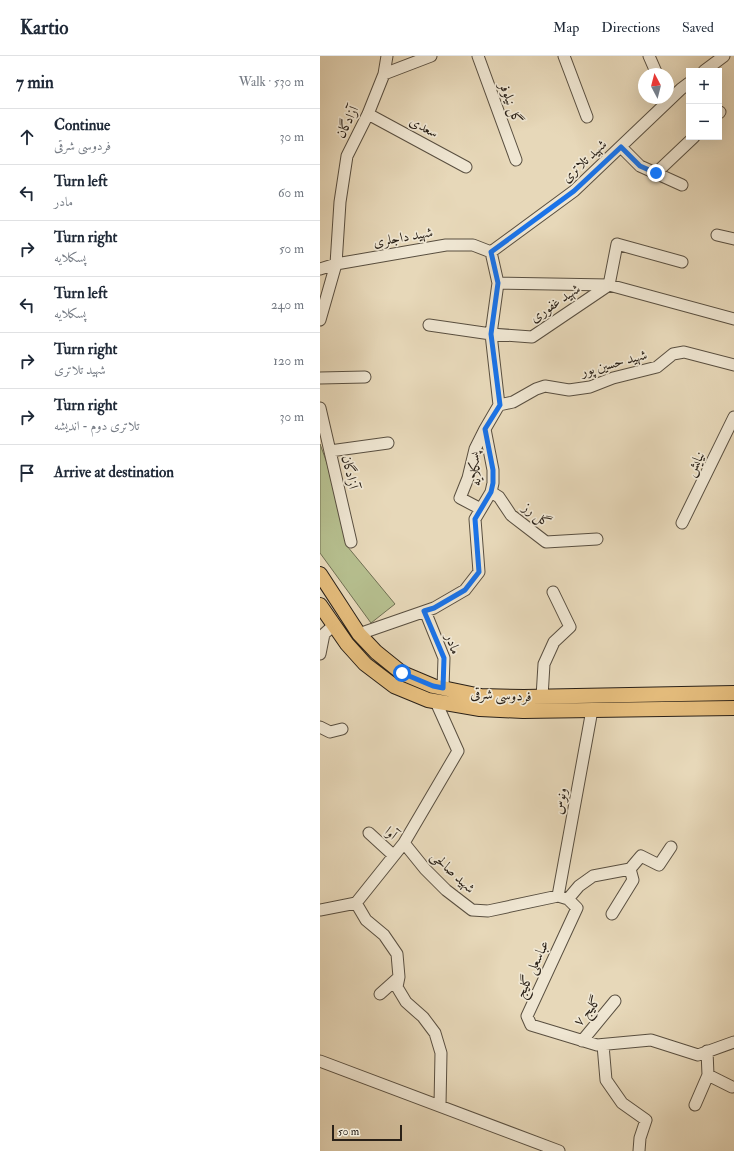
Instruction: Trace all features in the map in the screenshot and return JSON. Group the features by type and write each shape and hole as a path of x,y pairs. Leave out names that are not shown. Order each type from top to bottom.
{"main road":[{"name":"فردوسی شرقی","path":"320,574 359,634 376,652 402,673 433,686 481,696 542,697 734,693"},
{"name":"فردوسی شرقی","path":"320,604 348,644 365,664 394,686 428,700 480,709 524,711 734,708"}],"street":[{"name":"آزادگان","path":"320,320 336,264 340,202 347,156 368,114 384,74 387,56"},
{"path":"384,74 431,56"},
{"name":"گل نیلوفر","path":"478,56 516,160"},
{"path":"564,56 587,117"},
{"path":"649,56 654,68"},
{"path":"708,68 724,56"},
{"name":"شهید تلاتری","path":"491,252 574,191 686,86"},
{"name":"سعدی","path":"368,114 466,167"},
{"path":"656,173 691,140"},
{"path":"621,147 640,166 682,185"},
{"path":"718,235 734,239"},
{"path":"609,285 617,244 682,262"},
{"name":"شهید داجلری","path":"320,269 336,264 446,245 473,245 491,252"},
{"path":"481,509 460,498 468,478 475,449 500,405 491,334 498,283 491,252"},
{"name":"شهید غفوری","path":"498,283 609,285 734,318"},
{"name":"شهید غفوری","path":"429,325 491,334 532,337 609,285"},
{"name":"شهید حسین پور","path":"500,405 513,402 536,389 546,386 569,390 590,386 613,378 657,367 673,354 684,352 734,365"},
{"path":"320,378 365,377"},
{"name":"آزادگان","path":"320,408 351,542"},
{"name":"نیایش","path":"682,524 734,417"},
{"name":"پسکلایه","path":"359,634 434,608 465,590 479,572 475,519 491,492 493,483 493,470 485,429"},
{"path":"330,451 388,443"},
{"name":"گل رز","path":"491,492 498,497 511,515 546,542 597,539"},
{"path":"542,697 544,664 554,642 570,627 553,592"},
{"name":"مادر","path":"424,611 444,658 443,688"},
{"path":"320,654 324,634 334,625"},
{"path":"320,910 356,903 404,843 458,751 436,702"},
{"name":"ونوس","path":"563,898 592,710"},
{"path":"320,727 330,732 342,729"},
{"name":"آوا","path":"369,833 393,856"},
{"name":"شهید صالحی","path":"404,843 425,869 446,890 472,910 488,911 563,898"},
{"path":"563,898 593,876 630,869 641,856 659,865 671,848"},
{"path":"612,914 633,880 630,869"},
{"name":"عباسعلی گلیج","path":"563,898 577,908 527,1016 531,1025 597,1046 651,1040 698,1055 734,1042"},
{"path":"356,903 366,920 384,935 397,954 399,977 397,987 406,1002 423,1017 435,1032 441,1053 440,1106"},
{"path":"380,994 399,977"},
{"name":"گلیج ۷","path":"582,1041 616,1001"},
{"path":"603,1045 606,1080 622,1103 646,1120 640,1138 639,1151"},
{"path":"695,1105 708,1075 707,1051"},
{"path":"320,1060 558,1151"},
{"path":"708,1075 732,1087"}],"green space":[{"path":"320,444 327,463 347,546 395,604 371,623 320,553"}],"route":[{"path":"402,673 433,686 443,688 444,658 424,611 434,608 465,590 479,572 475,519 491,492 493,483 493,470 485,429 500,405 491,334 498,283 491,252 574,191 621,147 640,166 656,173"}]}
